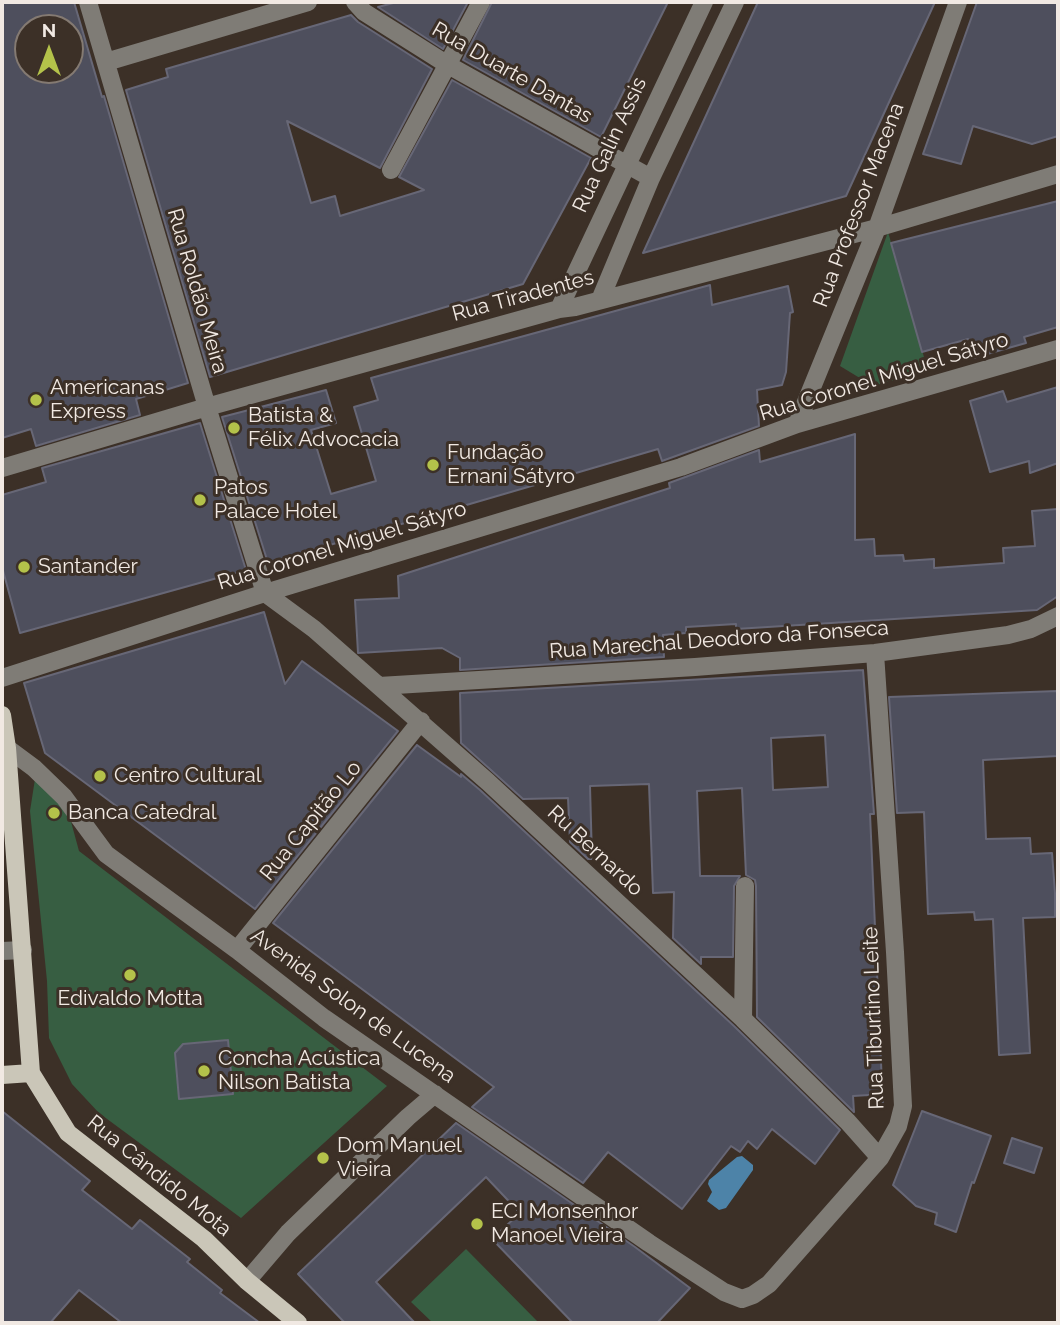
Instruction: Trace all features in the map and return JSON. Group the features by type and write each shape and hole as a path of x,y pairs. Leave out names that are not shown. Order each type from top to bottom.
{"main road":[{"path":"2,715 7,748"},
{"name":"Rua Cândido Mota","path":"7,748 31,1073 68,1133 204,1239 298,1323"},
{"path":"2,1075 31,1073"}],"street":[{"name":"Rua Roldão Meira","path":"88,2 207,407 265,593"},
{"path":"106,62 308,2"},
{"name":"Rua Duarte Dantas","path":"355,2 365,12 448,65 651,178"},
{"path":"391,170 481,2"},
{"name":"Rua Galin Assis","path":"559,309 704,2"},
{"path":"600,300 651,178 735,2"},
{"name":"Rua Professor Macena","path":"797,424 877,228 958,2"},
{"name":"Rua Tiradentes","path":"2,468 207,407 559,309 877,228 1058,174"},
{"name":"Rua Coronel Miguel Sátyro","path":"2,678 265,593 681,467 797,424 1058,349"},
{"name":"Ru Bernardo","path":"265,593 314,629 421,721 743,1019 848,1122 880,1158"},
{"name":"Rua Marechal Deodoro da Fonseca","path":"379,686 875,653 1008,635 1031,629 1058,616"},
{"name":"Rua Tiburtino Leite","path":"724,1292 741,1299 753,1295 769,1284 880,1158 898,1126 903,1106 875,653"},
{"name":"Rua Capitão Lo","path":"237,950 421,721"},
{"name":"Avenida Solon de Lucena","path":"7,748 34,768 64,797 106,854 334,1025 724,1292"},
{"path":"743,1019 745,886"},
{"path":"2,951 23,950"},
{"path":"247,1280 288,1233 435,1094"}],"green space":[{"path":"888,232 928,371 873,386 840,366"},
{"path":"35,779 67,807 79,851 387,1086 241,1218 99,1113 72,1084 49,1038 47,981 30,811"},
{"path":"466,1249 539,1323 433,1323 411,1302"}],"water":[{"path":"742,1156 753,1165 753,1170 726,1208 719,1210 707,1201 712,1192 709,1180 737,1157"}],"building":[{"path":"2,2 74,2 78,14 14,14 14,84 84,84 84,36 188,383 136,399 140,415 36,446 31,429 2,438"},
{"path":"397,2 468,2 443,49 378,7"},
{"path":"492,2 668,2 601,137 463,60"},
{"path":"758,2 935,2 846,196 643,253"},
{"path":"977,2 1058,2 1058,136 1032,144 973,126 961,164 923,154"},
{"path":"351,15 432,69 380,168 287,121 311,203 335,196 340,216 424,190 399,177 452,80 591,158 523,284 210,377 126,90 168,77 166,69"},
{"path":"1058,201 1058,327 1024,337 1026,343 973,358 968,339 922,352 891,243"},
{"path":"710,285 712,305 788,286 793,312 790,313 786,372 782,385 757,390 759,426 662,461 658,449 268,563 222,417 326,390 336,423 311,430 331,494 376,481 354,407 378,400 371,378"},
{"path":"1058,387 1058,463 1030,473 1029,461 990,472 970,401 1003,391 1007,402"},
{"path":"200,423 246,570 20,633 2,567 2,495 46,482 42,468"},
{"path":"855,434 855,540 874,539 875,556 903,555 904,561 934,559 934,568 1004,563 1003,548 1035,546 1032,511 1058,509 1058,596 1037,610 736,629 736,624 686,627 686,633 663,635 664,657 460,670 460,658 442,648 358,653 355,600 399,598 398,576 670,488 669,483 759,450 760,462"},
{"path":"264,612 285,684 302,661 398,731 255,909 45,753 24,683"},
{"path":"863,670 874,814 870,814 883,1107 869,1095 853,1096 854,1112 757,1017 756,886 755,880 746,875 742,788 697,791 700,876 740,876 734,886 733,957 701,957 701,964 673,938 674,892 653,893 649,784 590,786 592,859 588,859 570,842 568,798 523,799 461,743 460,693","holes":["825,735 828,787 773,790 771,738"]},
{"path":"1058,691 1058,756 983,760 986,839 1030,838 1031,854 1052,853 1055,893 1055,917 1023,918 1030,1053 999,1055 993,919 975,920 974,912 928,914 924,812 897,813 889,697"},
{"path":"417,745 480,790 735,1027 840,1130 815,1164 772,1129 757,1149 748,1141 740,1152 731,1146 682,1209 608,1152 583,1183 472,1107 494,1087 273,923"},
{"name":"Concha Acústica Nilson Batista","path":"228,1040 233,1094 179,1099 175,1053 183,1044"},
{"path":"2,1111 90,1181 82,1190 132,1229 140,1220 190,1259 187,1262 222,1290 220,1293 260,1323 122,1323 79,1290 50,1323 2,1323"},
{"path":"922,1111 991,1136 956,1232 935,1224 937,1213 916,1206 893,1185"},
{"name":"ECI Monsenhor Manoel Vieira","path":"456,1123 690,1288 657,1323 573,1323 492,1239 520,1213 486,1177 376,1282 415,1323 345,1323 298,1274"},
{"path":"1012,1138 1042,1148 1034,1173 1004,1163"}],"place":[{"name":"Americanas Express","path":"36,400"},
{"name":"Batista & Félix Advocacia","path":"234,428"},
{"name":"Fundação Ernani Sátyro","path":"433,465"},
{"name":"Patos Palace Hotel","path":"200,500"},
{"name":"Santander","path":"24,567"},
{"name":"Centro Cultural","path":"100,776"},
{"name":"Banca Catedral","path":"54,813"},
{"name":"Edivaldo Motta","path":"130,975"},
{"name":"Concha Acústica Nilson Batista","path":"204,1071"},
{"name":"Dom Manuel Vieira","path":"323,1158"},
{"name":"ECI Monsenhor Manoel Vieira","path":"477,1224"}]}
